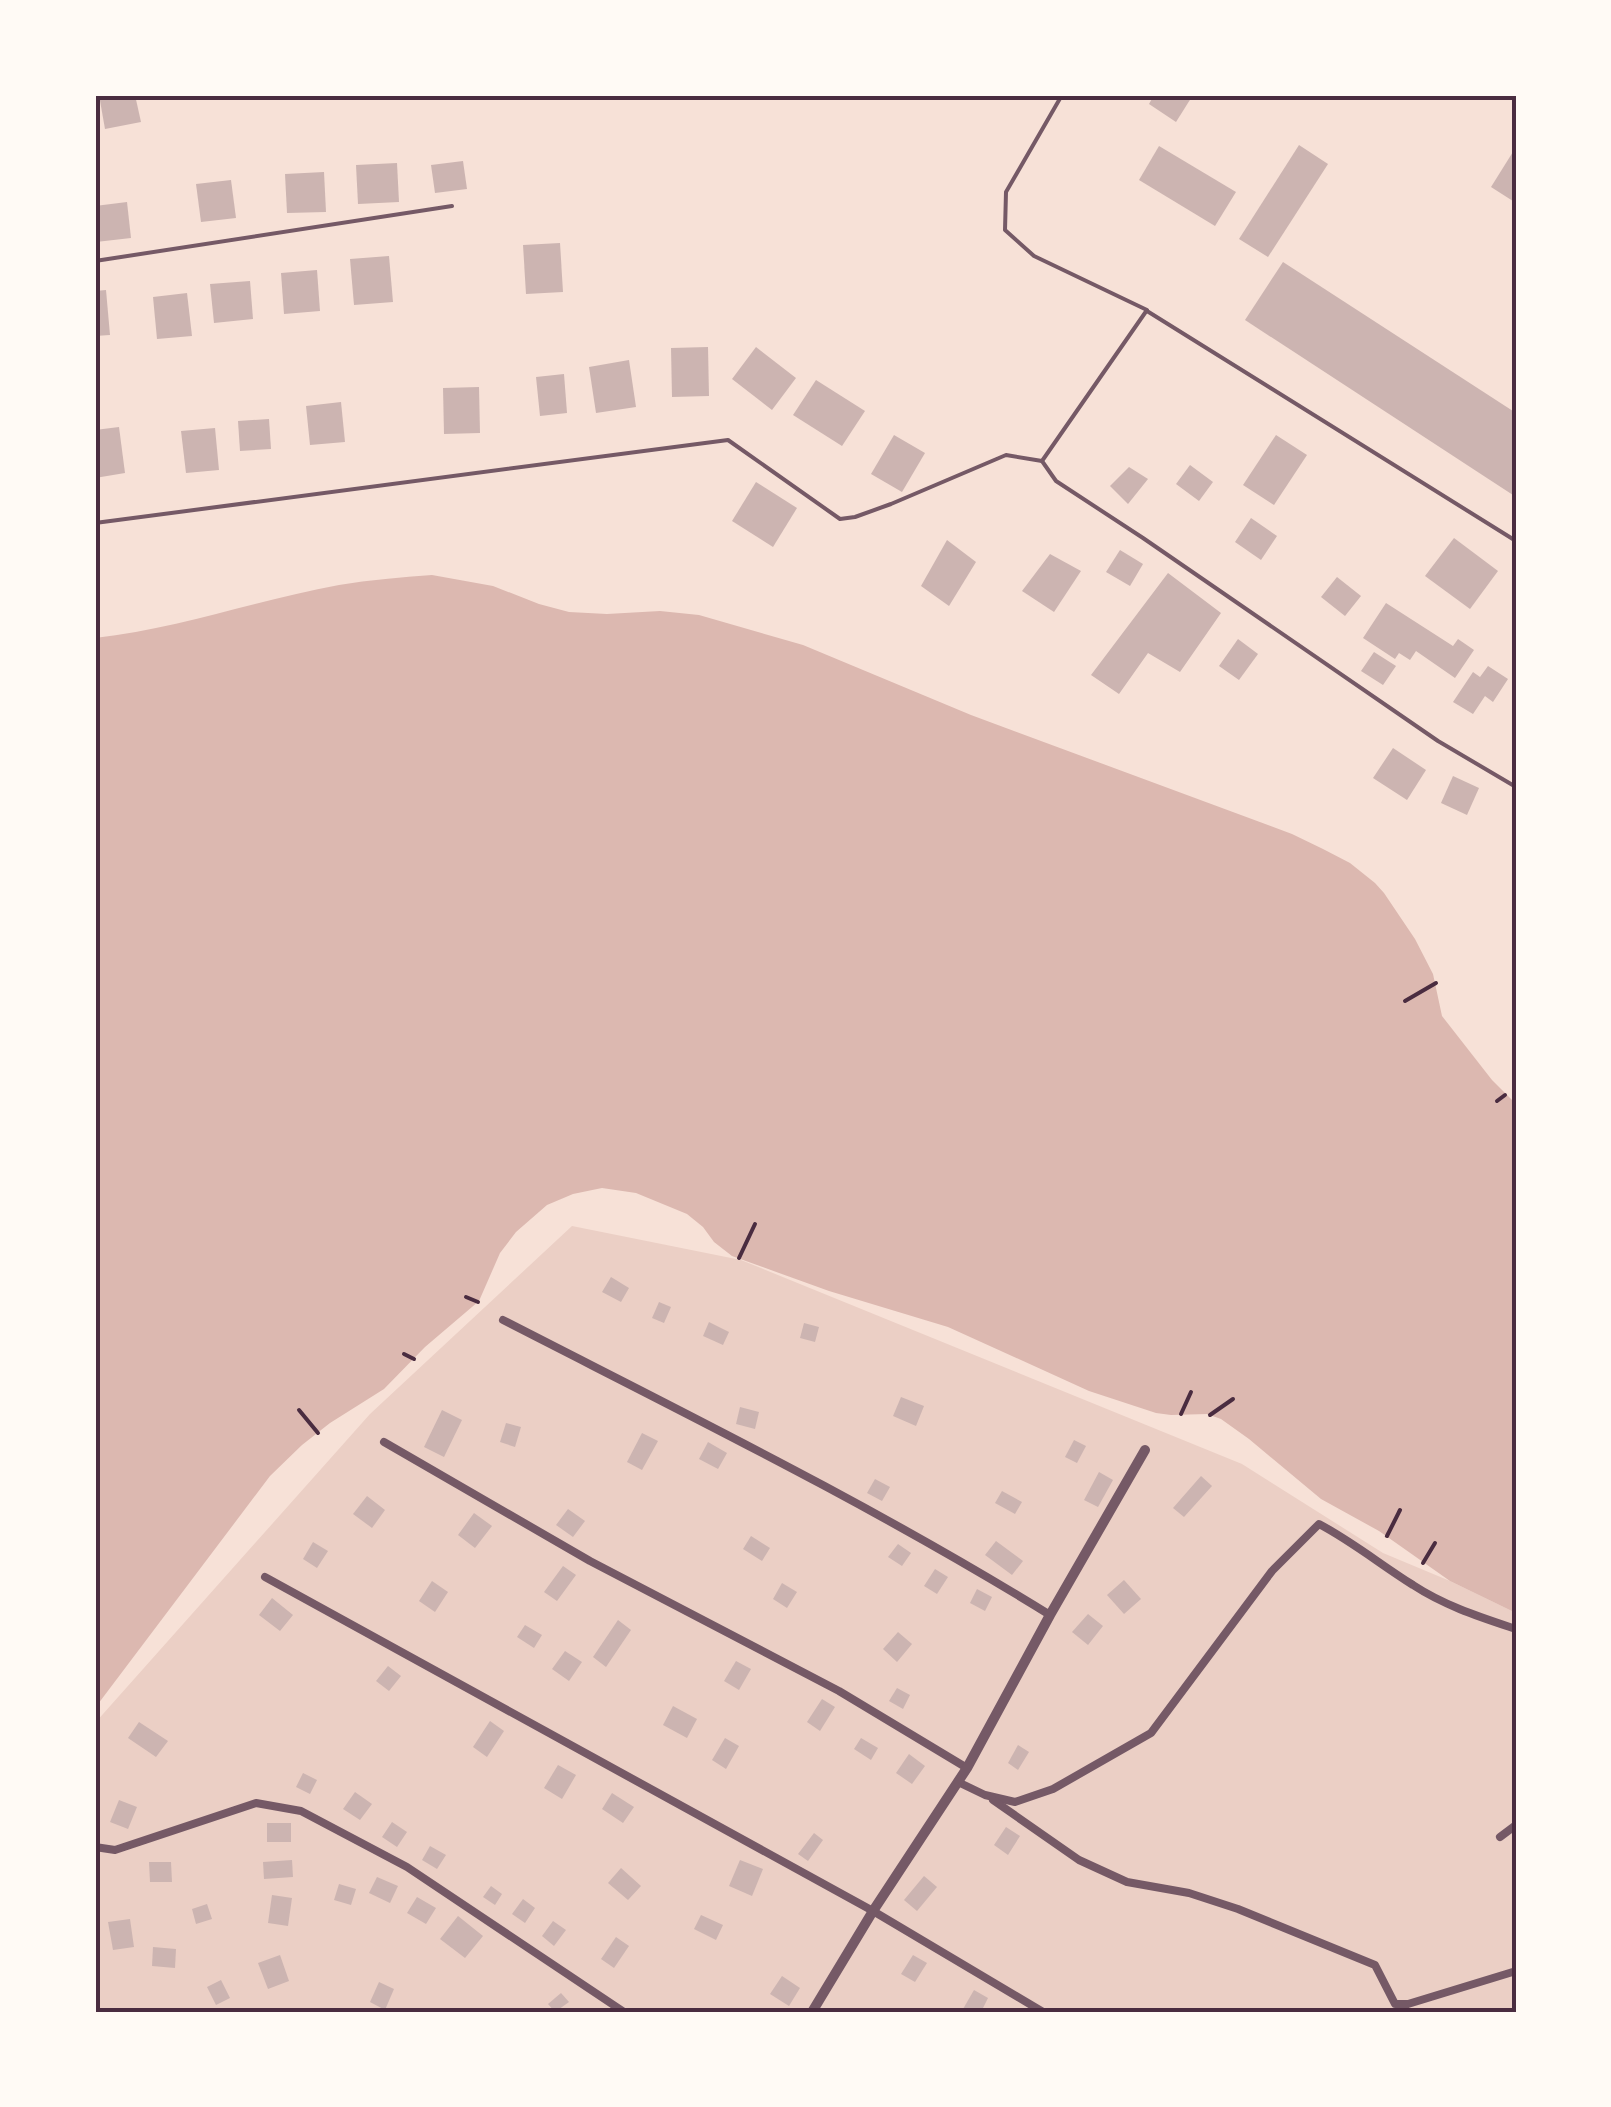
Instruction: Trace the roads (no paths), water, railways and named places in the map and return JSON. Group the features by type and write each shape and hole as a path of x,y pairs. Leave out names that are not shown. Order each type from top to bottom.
{"street":[{"path":"504,1320 819,1482 968,1564 1050,1615"},
{"path":"384,1442 590,1561 839,1690 967,1768"},
{"path":"812,2012 967,1768 1144,1450"},
{"path":"985,1795 1015,1802 1053,1789 1151,1732 1272,1570 1319,1524 1452,1607 1516,1629"},
{"path":"266,1578 873,1911 1043,2012"},
{"path":"958,1782 1034,1826 1079,1860 1127,1882 1238,1909 1375,1964 1395,2004 1408,2004 1516,1972"},
{"path":"95,1847 115,1850 256,1803 301,1811 407,1867 624,2012"},
{"path":"1500,1837 1516,1825"}],"lane":[{"path":"1062,95 1006,192 1006,230 1034,256 1146,310 1516,542"},
{"path":"95,261 452,206"},
{"path":"1042,462 1146,310"},
{"path":"95,523 728,440 840,518 856,517 1006,455 1042,462 1056,481 1438,741 1516,788"}]}
